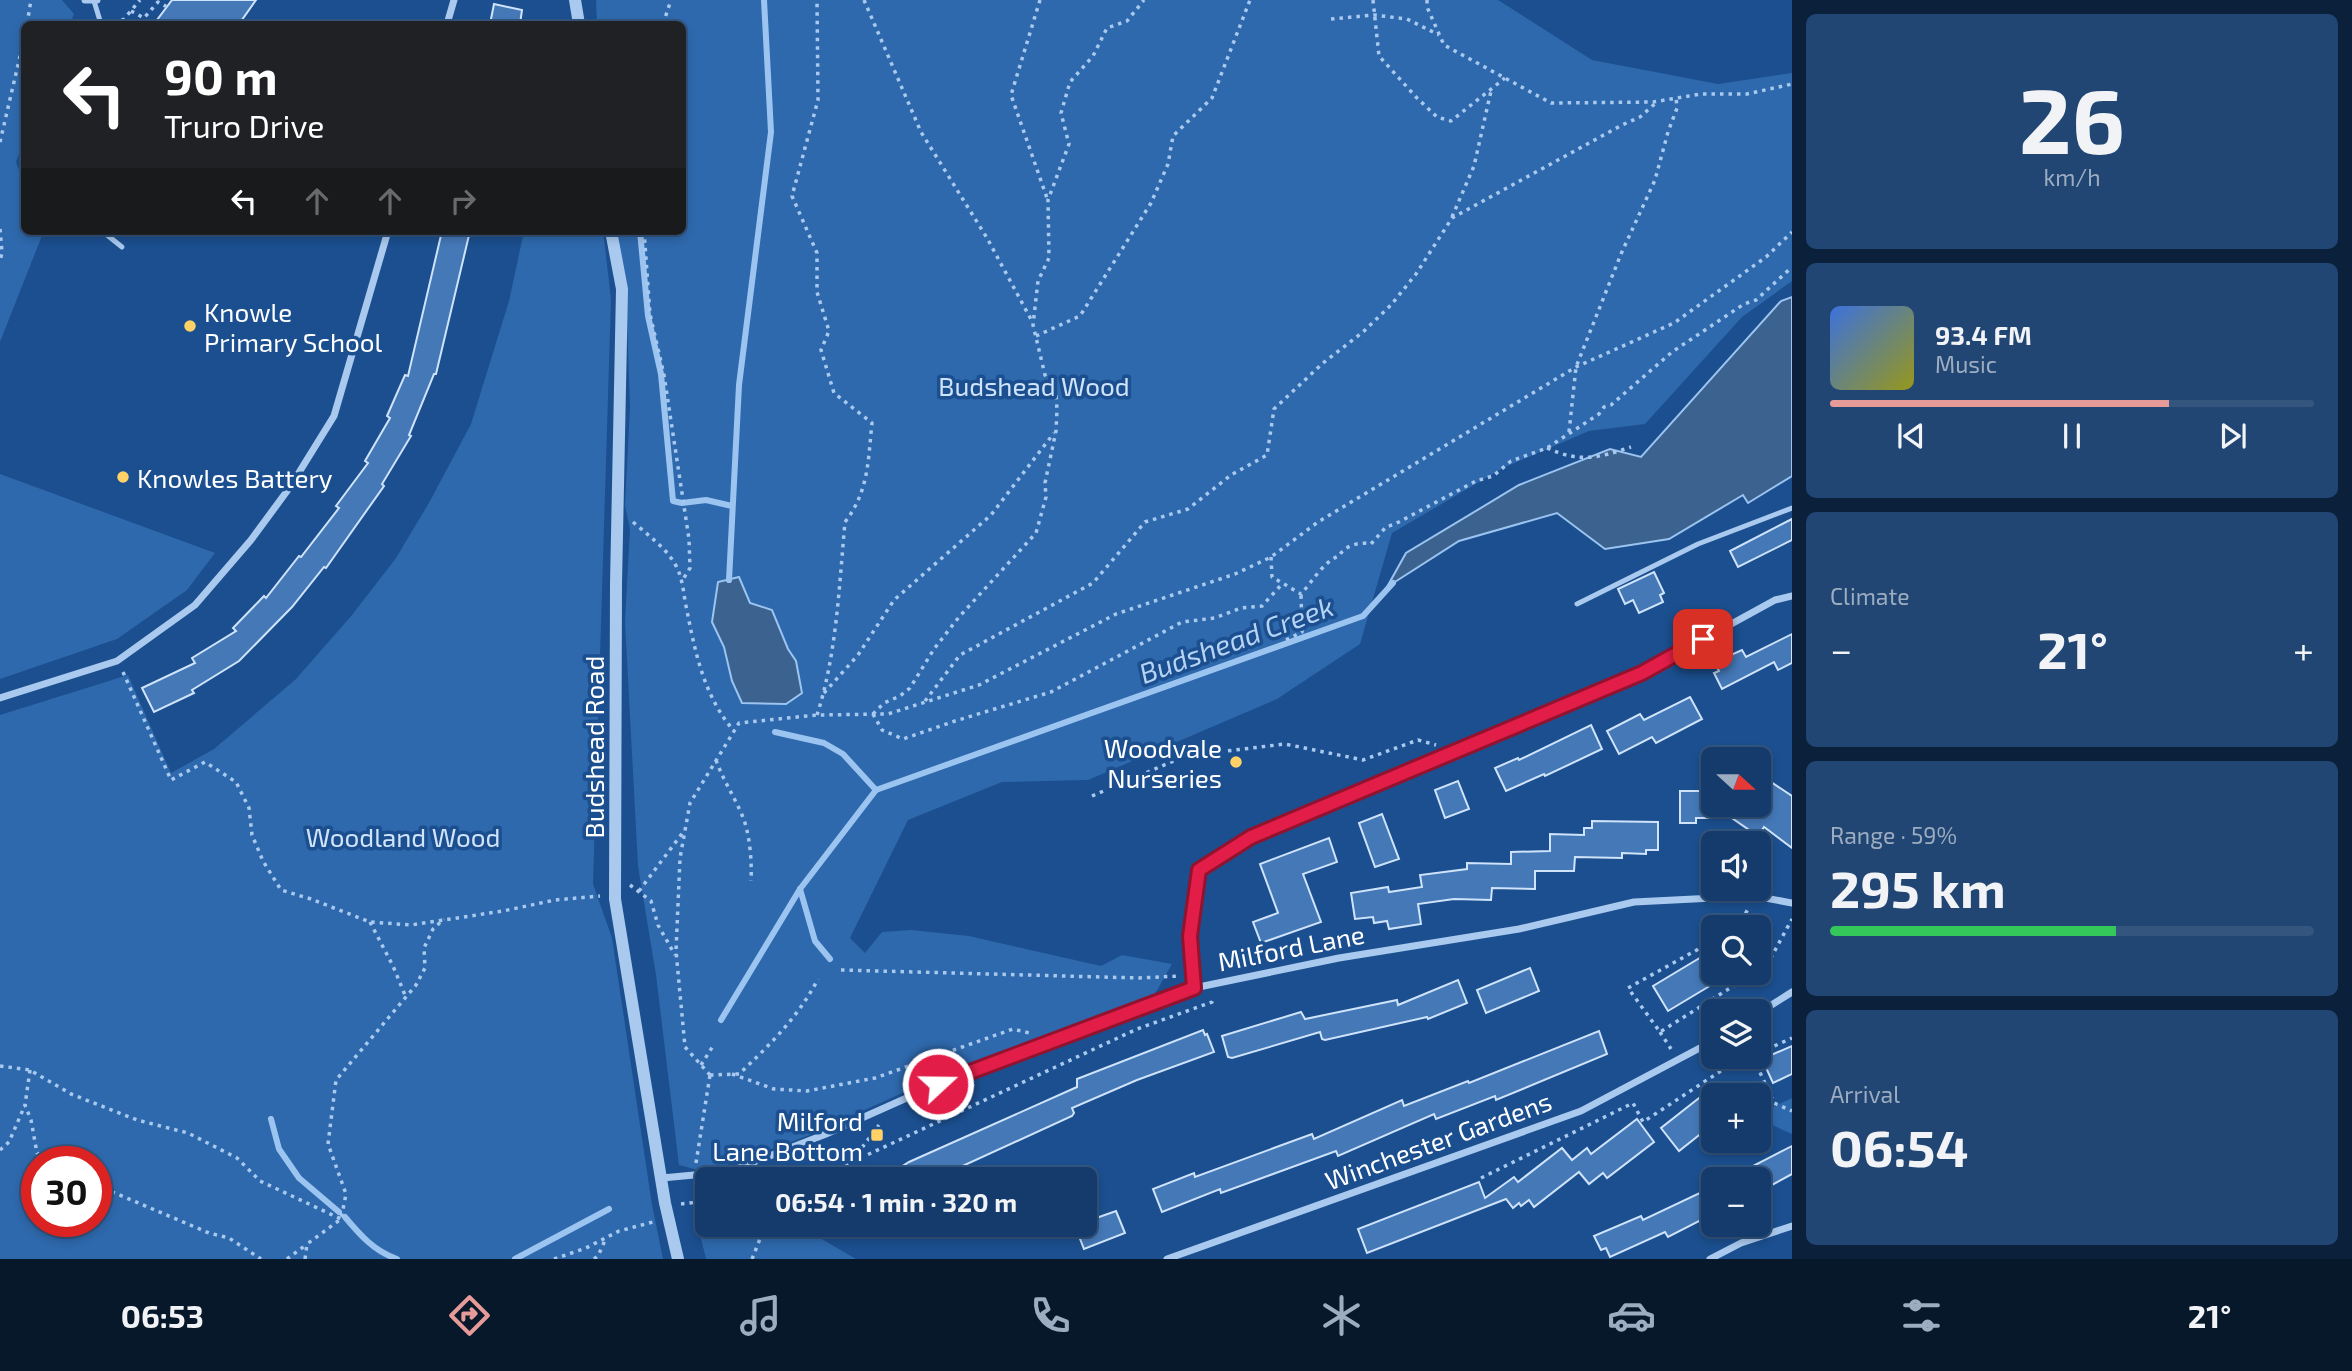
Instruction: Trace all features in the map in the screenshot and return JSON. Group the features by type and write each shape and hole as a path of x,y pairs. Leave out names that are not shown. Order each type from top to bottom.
{"street":[{"path":"448,21 454,0"},
{"path":"575,0 578,21"},
{"path":"0,698 117,661 195,605 251,540 290,487 334,415 387,235"},
{"name":"Budshead Road","path":"612,235 622,289 615,892 665,1203 678,1259"},
{"path":"1194,988 1190,936 1199,870 1251,837 1642,673 1775,600 1792,596"},
{"name":"Milford Lane","path":"662,1178 694,1175 718,1177 826,1134 938,1084 1194,988 1339,958 1519,929 1634,902 1701,899"},
{"name":"Milford Lane","path":"1771,899 1792,903"},
{"path":"1771,1005 1792,992"},
{"name":"Winchester Gardens","path":"1167,1259 1581,1111 1701,1047"},
{"path":"1710,1259 1741,1243 1792,1226"}],"lane":[{"path":"92,1 100,21"},
{"path":"107,235 122,247"},
{"path":"1577,604 1698,544 1792,508"}],"path":[{"path":"28,21 31,0"},
{"path":"120,21 140,0"},
{"path":"664,21 671,0"},
{"path":"817,0 818,100 792,196 817,253 817,292 829,331 821,350 834,393 872,423 866,485 855,510 845,522 836,626 824,694 817,715"},
{"path":"864,0 921,132 987,238 1033,325 1045,375 1055,396 1056,431 1036,533 959,617 934,649 910,688 884,703 873,714"},
{"path":"1033,325 1038,281 1049,258 1048,200 1011,95 1040,0"},
{"path":"1048,200 1069,144 1061,113 1070,82 1093,56 1107,28 1127,21 1144,0"},
{"path":"1036,336 1080,316 1151,203 1168,164 1173,136 1212,98 1250,0"},
{"path":"1373,0 1379,56 1437,117 1451,121 1505,78"},
{"path":"1427,0 1427,7 1444,45 1550,103 1658,101 1701,94 1747,94 1792,84"},
{"path":"131,10 145,18 158,2 167,7"},
{"path":"1331,19 1374,15 1408,19 1440,36"},
{"path":"0,142 21,57"},
{"path":"923,703 960,655 1093,583 1145,522 1188,509 1231,475 1267,455 1274,409 1391,305 1416,274 1452,218 1474,166 1492,89"},
{"path":"1569,433 1576,367 1621,254 1655,180 1677,108 1675,97"},
{"path":"1452,218 1640,117 1658,101"},
{"path":"0,229 0,262"},
{"path":"710,1075 685,1047 677,957 680,858 690,803 739,723 817,715 888,714 979,685 1116,614 1235,574 1271,556 1318,522 1576,367 1674,323 1766,257 1792,232"},
{"path":"643,235 650,314 664,375 689,539 690,568 682,581"},
{"path":"1286,640 1302,632 1301,594 1332,558 1356,543 1371,544 1386,527 1476,481 1493,476 1511,461 1548,447 1632,388 1672,352 1744,304 1756,300 1792,267"},
{"path":"824,694 858,655 894,600 991,516 1056,431"},
{"path":"1548,447 1563,455 1597,458 1631,447"},
{"path":"618,510 663,547 676,565 682,581 701,671 720,715 734,731"},
{"path":"1271,556 1272,577 1301,594"},
{"path":"873,714 882,730 903,739 1051,692 1182,622 1214,618 1241,608 1262,606 1282,583"},
{"path":"117,661 171,780 205,762 236,782 249,808 251,835 281,890 370,922 411,925 555,900 597,897 632,884 651,901 658,925 677,957"},
{"path":"1092,796 1185,756 1285,744 1363,760 1418,740 1459,750"},
{"path":"716,760 724,782 743,817 751,852 751,881"},
{"path":"639,891 685,830"},
{"path":"287,1259 341,1219 346,1194 328,1144 336,1080 416,985 425,968 424,948 433,929 444,919"},
{"path":"1771,958 1792,919"},
{"path":"370,922 405,995"},
{"path":"1677,1060 1628,988 1701,948"},
{"path":"841,970 1139,978 1193,975"},
{"path":"710,1075 739,1074 769,1045 808,998 818,979"},
{"path":"844,1167 1137,1028 1212,1002 1220,982"},
{"path":"1660,1032 1735,985"},
{"path":"732,1074 774,1088 807,1091 875,1078 1013,1029 1052,1040"},
{"path":"1771,1048 1792,1038"},
{"path":"701,1065 713,1046"},
{"path":"0,1066 30,1070 71,1094 137,1121 188,1133 237,1158 260,1181 341,1219"},
{"path":"1481,1178 1633,1103 1643,1122 1724,1069"},
{"path":"1758,1069 1774,1103 1792,1111"},
{"path":"0,1150 9,1142 25,1105 30,1070"},
{"path":"694,1175 710,1075"},
{"path":"25,1105 36,1146"},
{"path":"848,1165 892,1105"},
{"path":"112,1192 209,1233 229,1238 261,1259"},
{"path":"665,1203 695,1203"},
{"path":"554,1259 586,1248 619,1231 668,1217"},
{"path":"752,1259 762,1237"},
{"path":"594,1259 606,1238"},
{"path":"305,1259 307,1244"}],"green space":[{"path":"0,0 62,0 74,14 71,21 21,21 21,148 16,162 21,176 21,235 42,235 0,342"},
{"name":"Budshead Wood","path":"596,0 1498,0 1592,60 1718,84 1792,73 1792,281 1742,317 1645,424 1589,431 1503,468 1392,533 1360,644 1277,699 1088,780 1002,782 908,820 850,938 865,953 882,932 911,930 969,936 1101,966 1122,955 1172,964 1152,999 920,1085 807,1136 733,1163 718,1167 695,1167 695,1169 679,1165 656,975 638,866 625,622 630,529 625,506 630,407 626,289 617,235 686,235 686,21 597,21"},
{"name":"Woodland Wood","path":"523,235 603,235 611,299 593,884 612,938 652,1205 663,1259 0,1259 0,715 128,675 171,773 214,749 296,679 352,615 396,558 471,424 509,301"},
{"path":"0,474 215,553 187,590 117,639 0,679"},
{"path":"1792,1098 1792,1134 1771,1124 1771,1108"},
{"path":"701,1237 820,1237 856,1259 706,1259"}],"shaded area":[{"path":"1792,297 1792,476 1748,503 1743,495 1669,539 1605,549 1557,513 1459,541 1387,587 1406,553 1519,485 1610,449 1641,457 1781,301"},
{"path":"739,577 750,603 772,610 788,649 796,661 802,693 786,704 742,703 732,681 724,647 712,622 718,582"}],"building":[{"path":"172,0 256,0 241,21 156,21"},
{"path":"494,4 522,10 520,21 491,21"},
{"path":"441,235 469,235 436,374 409,435 411,436 382,484 384,486 326,568 324,567 292,607 239,661 192,690 194,693 154,712 142,688 195,663 192,658 236,631 233,628 264,596 266,598 339,508 336,506 368,463 365,461 390,418 387,416 405,375 408,376"},
{"path":"1792,519 1792,540 1738,567 1730,551"},
{"path":"1654,572 1664,593 1660,595 1663,602 1639,613 1633,600 1625,604 1618,589"},
{"path":"1792,634 1792,663 1778,670 1774,662 1722,689 1714,673 1719,671 1713,660 1729,652 1731,655 1742,650 1746,657"},
{"path":"1690,697 1702,719 1656,743 1652,737 1619,754 1607,731 1640,714 1644,720"},
{"path":"1591,725 1602,749 1506,791 1495,768 1518,758 1519,760"},
{"path":"1458,781 1469,809 1445,818 1435,790"},
{"path":"1771,782 1792,796 1792,848 1764,827 1761,831 1751,831 1730,817 1771,817"},
{"path":"1680,791 1701,791 1701,817 1713,818 1696,818 1696,823 1680,823"},
{"path":"1382,814 1399,859 1375,867 1359,823"},
{"path":"1592,821 1658,822 1658,850 1646,850 1646,854 1622,853 1622,858 1575,857 1574,871 1535,871 1535,889 1492,888 1491,900 1454,899 1418,904 1421,924 1389,929 1387,921 1374,923 1373,917 1355,919 1351,893 1388,887 1389,892 1422,887 1420,875 1467,869 1467,863 1511,864 1511,852 1550,851 1550,834 1584,835 1584,828 1592,828"},
{"path":"1329,838 1337,862 1303,874 1321,922 1261,943 1253,922 1278,913 1260,864"},
{"path":"1701,957 1701,985 1711,985 1668,1011 1653,986"},
{"path":"1530,968 1539,991 1486,1013 1477,990"},
{"path":"1458,980 1467,1003 1428,1019 1427,1017 1325,1040 1320,1032 1232,1058 1228,1057 1222,1036 1301,1012 1305,1019 1397,1000 1398,1005"},
{"path":"1203,1030 1214,1052 1137,1080 1072,1108 1072,1116 960,1167 901,1167 1077,1087 1077,1079"},
{"path":"1599,1031 1607,1054 1496,1100 1495,1096 1436,1119 1434,1114 1338,1156 1336,1151 1221,1193 1220,1189 1162,1212 1153,1189 1194,1173 1195,1177 1312,1134 1314,1139 1402,1100 1404,1106"},
{"path":"1792,1046 1792,1074 1773,1083 1767,1069 1771,1069 1771,1055"},
{"path":"1701,1096 1701,1134 1679,1151 1661,1128"},
{"path":"1637,1119 1654,1142 1607,1178 1603,1173 1589,1184 1579,1172 1534,1207 1529,1200 1513,1208 1506,1199 1367,1253 1358,1229 1479,1182 1485,1198 1514,1177 1518,1182 1562,1148 1572,1160 1587,1148 1591,1154"},
{"path":"1792,1146 1792,1174 1771,1185 1771,1167 1751,1167"},
{"path":"1701,1192 1701,1220 1668,1237 1665,1232 1610,1257 1606,1248 1601,1250 1594,1236 1641,1216 1643,1220"},
{"path":"1116,1211 1125,1233 1084,1249 1079,1237 1097,1237 1097,1218"}],"waterway":[{"path":"729,580 739,385 771,132 764,0"},
{"path":"640,235 648,316 661,374 673,501 682,503 706,500 732,506"},
{"name":"Budshead Creek","path":"721,1020 800,889 876,790 1363,616 1393,583"},
{"path":"775,732 824,743 843,754 876,790"},
{"path":"800,889 815,941 830,959"},
{"path":"271,1119 279,1149 299,1178 339,1212"},
{"name":"Budshead Creek","path":"515,1259 609,1209"},
{"path":"345,1217 374,1247 397,1259"}],"place":[{"name":"Knowle Primary School","path":"190,326"},
{"name":"Knowles Battery","path":"123,477"},
{"name":"Woodvale Nurseries","path":"1236,762"},
{"name":"Milford Lane Bottom","path":"877,1135"}],"route":[{"path":"938,1084 1194,988 1190,936 1199,870 1251,837 1642,673 1703,639"}]}
